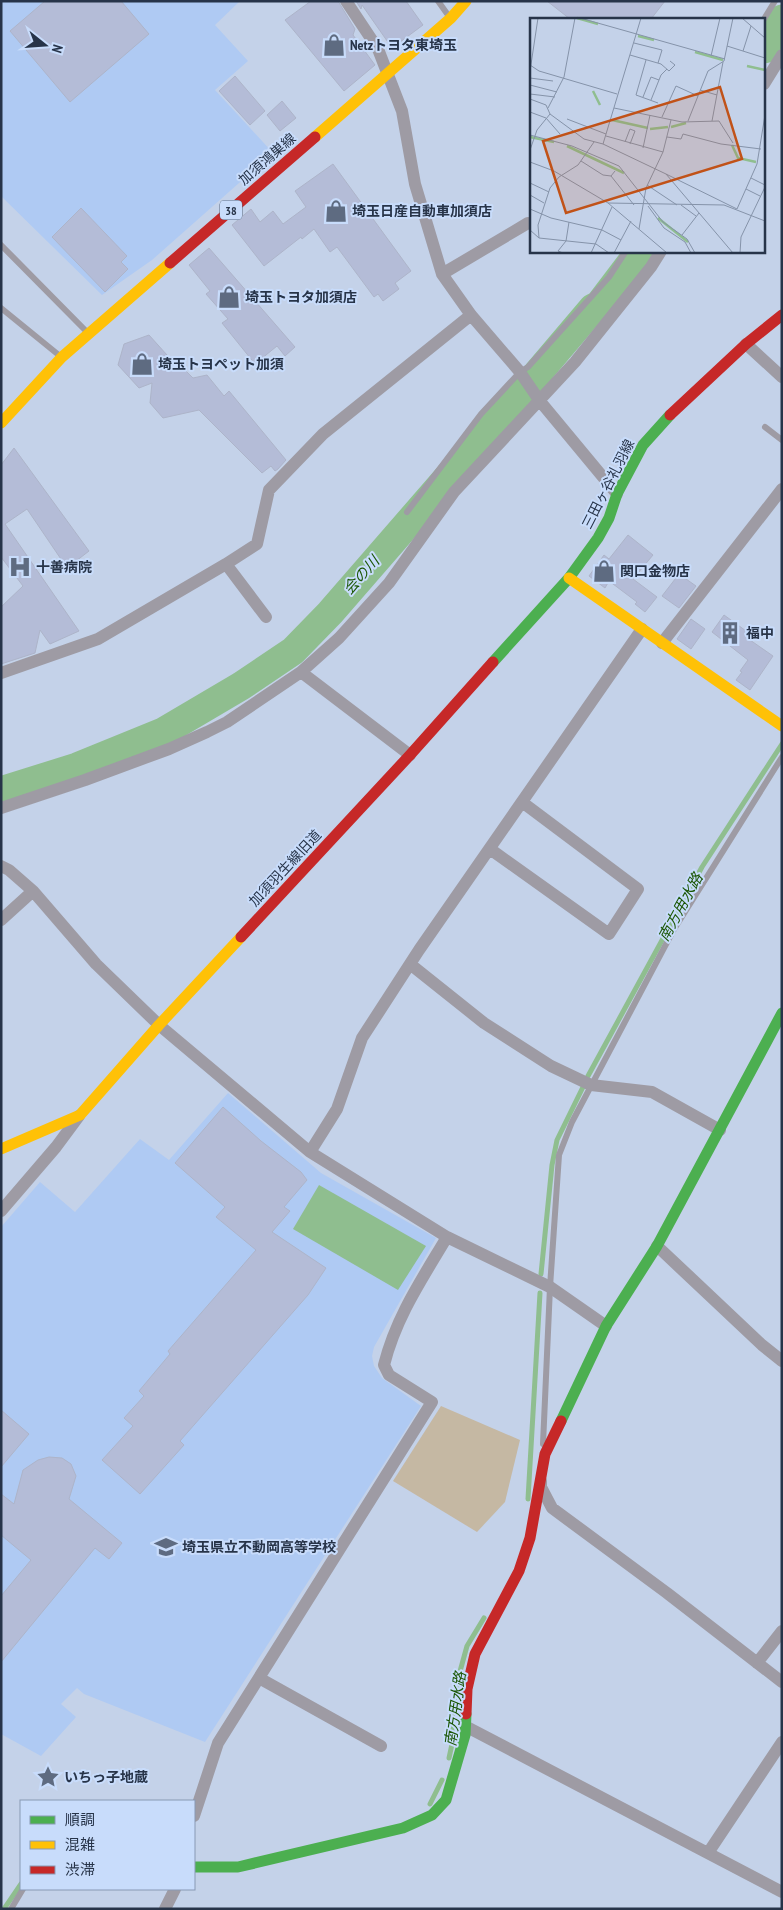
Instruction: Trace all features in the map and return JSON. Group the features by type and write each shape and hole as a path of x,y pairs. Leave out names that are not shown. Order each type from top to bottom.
{"street":[{"path":"346,1 378,48 402,111 415,184 442,274 471,315 522,375 536,397 617,494"},
{"name":"加須鴻巣線","path":"1,423 62,357 388,73 450,18 466,1"},
{"path":"766,81 782,55"},
{"path":"442,274 528,223"},
{"path":"1,808 170,749 227,722 301,672 339,638 389,583 454,492 536,397 575,362 651,267 660,252"},
{"path":"1,673 98,639 226,564 256,544 269,490 323,434 471,315"},
{"name":"三田ヶ谷礼羽線","path":"569,578 598,538 609,518 617,494 643,445 679,406 746,344 782,315"},
{"path":"746,344 782,377"},
{"path":"662,643 782,489"},
{"path":"226,564 266,617"},
{"path":"569,578 782,726"},
{"name":"加須羽生線旧道","path":"1,1149 80,1115 159,1025 410,755 569,578"},
{"path":"310,1152 337,1109 362,1038 410,964 642,629"},
{"path":"301,672 410,755"},
{"path":"490,849 609,934 638,889 522,802"},
{"path":"1,866 9,870 33,891 96,964 159,1025 310,1152 447,1237 544,1284 606,1326"},
{"path":"1,920 33,891"},
{"path":"410,964 484,1023 551,1066 587,1083 652,1092 720,1130"},
{"path":"195,1867 238,1867 403,1828 432,1815 446,1800 465,1735 467,1688 475,1654 518,1571 530,1538 545,1454 554,1432 606,1326 656,1246 782,1013"},
{"path":"1,1211 56,1148 80,1115"},
{"path":"195,1813 218,1743 432,1402 389,1376 384,1364 390,1341 400,1318 447,1237"},
{"path":"656,1246 762,1345 782,1361"},
{"path":"542,1469 541,1487 552,1508 667,1593 782,1682"},
{"path":"757,1663 782,1631"},
{"path":"259,1678 381,1746"},
{"path":"465,1726 782,1892"},
{"path":"708,1853 782,1742"},
{"path":"165,1909 174,1890"}],"lane":[{"path":"438,1 450,18"},
{"path":"765,18 775,1"},
{"path":"1,244 89,334"},
{"path":"407,512 481,414 522,375 609,278 625,252"},
{"path":"1,308 62,357"},
{"path":"764,427 782,440"},
{"path":"542,1469 544,1284 559,1155 587,1083 673,931 782,757"},
{"path":"11,1909 22,1890"}],"shaded area":[{"path":"1,1 240,1 215,25 248,61 215,90 273,153 152,260 102,295 1,196"},
{"name":"埼玉県立不動岡高等学校","path":"228,1093 321,1173 436,1238 374,1347 372,1356 374,1366 382,1378 421,1406 205,1742 84,1694 77,1688 61,1704 76,1717 41,1756 1,1734 1,1227 40,1182 75,1212 140,1139 169,1160"},
{"path":"319,1185 426,1246 398,1290 293,1229"},
{"path":"441,1406 520,1440 505,1502 477,1532 393,1481"}],"building":[{"path":"45,1 121,1 149,34 70,102 10,31"},
{"path":"311,1 338,1 355,29 353,35 375,65 344,91 285,20"},
{"path":"356,1 406,1 423,25 392,48 362,5 361,9"},
{"path":"547,1 665,1 652,18 569,18"},
{"path":"235,76 265,111 250,125 219,91"},
{"path":"282,101 296,118 280,131 267,115"},
{"path":"333,164 411,271 395,283 399,289 383,301 378,294 374,297 337,247 330,252 314,229 264,266 232,225 251,209 260,222 273,211 283,224 306,207 295,191"},
{"path":"81,208 127,256 121,262 128,269 105,292 52,237"},
{"path":"209,248 295,347 285,356 277,346 255,364 222,323 228,319 206,294 210,291 189,265"},
{"path":"149,335 176,365 179,364 193,378 207,375 224,396 229,391 286,460 278,469 275,471 271,466 262,473 199,410 163,418 150,403 152,383 139,388 118,365 124,344"},
{"path":"14,448 89,551 67,568 27,509 5,524 79,631 50,644 40,630 35,653 1,664 1,607 23,586 1,557 1,465"},
{"path":"628,535 653,555 633,579 657,597 645,612 635,604 637,602 609,581 605,588 589,576 604,555 609,559"},
{"path":"679,574 696,586 679,608 662,596"},
{"path":"724,615 753,636 750,640 773,656 750,690 736,680 748,660 712,632"},
{"path":"691,619 705,629 691,649 677,639"},
{"path":"223,1107 261,1141 301,1172 307,1180 284,1207 290,1211 272,1232 326,1268 308,1295 180,1441 184,1445 140,1494 102,1460 133,1426 124,1418 144,1396 139,1391 170,1354 168,1351 256,1250 216,1217 225,1207 175,1163"},
{"path":"1,1410 29,1434 1,1467"},
{"path":"49,1457 62,1458 71,1464 76,1476 69,1499 122,1543 109,1559 95,1548 1,1662 1,1596 31,1560 1,1535 1,1494 14,1504 23,1470 38,1460"}],"waterway":[{"name":"会の川","path":"766,46 782,19"},
{"name":"会の川","path":"1,791 77,767 163,732 241,686 293,651 330,613 508,408 527,389 531,381 593,308 599,305 639,252"},
{"name":"南方用水路","path":"588,1076 702,867 782,744"},
{"name":"南方用水路","path":"541,1274 552,1165 557,1140 583,1087"},
{"name":"南方用水路","path":"528,1499 540,1293"},
{"name":"南方用水路","path":"449,1758 452,1744 452,1716 456,1686 467,1646 484,1618"},
{"name":"南方用水路","path":"430,1804 442,1780"},
{"name":"南方用水路","path":"4,1909 20,1885"}],"traffic: fast":[{"path":"493,662 569,578 598,538 609,518 617,494 643,445 670,415"},
{"path":"561,1421 606,1326 657,1246 782,1013"},
{"path":"195,1867 238,1867 403,1828 432,1815 446,1800 465,1735 466,1714"}],"traffic: slow":[{"path":"315,137 451,18 466,1"},
{"path":"1,423 62,357 170,263"},
{"path":"569,578 782,726"},
{"path":"1,1149 80,1115 159,1025 241,937"}],"traffic: jam":[{"path":"170,263 315,137"},
{"path":"670,415 746,344 782,315"},
{"path":"241,937 410,755 493,662"},
{"path":"466,1714 467,1689 475,1654 519,1571 530,1538 545,1454 561,1421"}],"place":[{"name":"Netzトヨタ東埼玉","path":"334,45"},
{"name":"埼玉日産自動車加須店","path":"336,211"},
{"name":"埼玉トヨタ加須店","path":"229,297"},
{"name":"埼玉トヨペット加須","path":"142,364"},
{"name":"十善病院","path":"20,567"},
{"name":"関口金物店","path":"604,571"},
{"name":"福中","path":"730,633"},
{"name":"埼玉県立不動岡高等学校","path":"166,1547"},
{"name":"いちっ子地蔵","path":"48,1777"}]}
